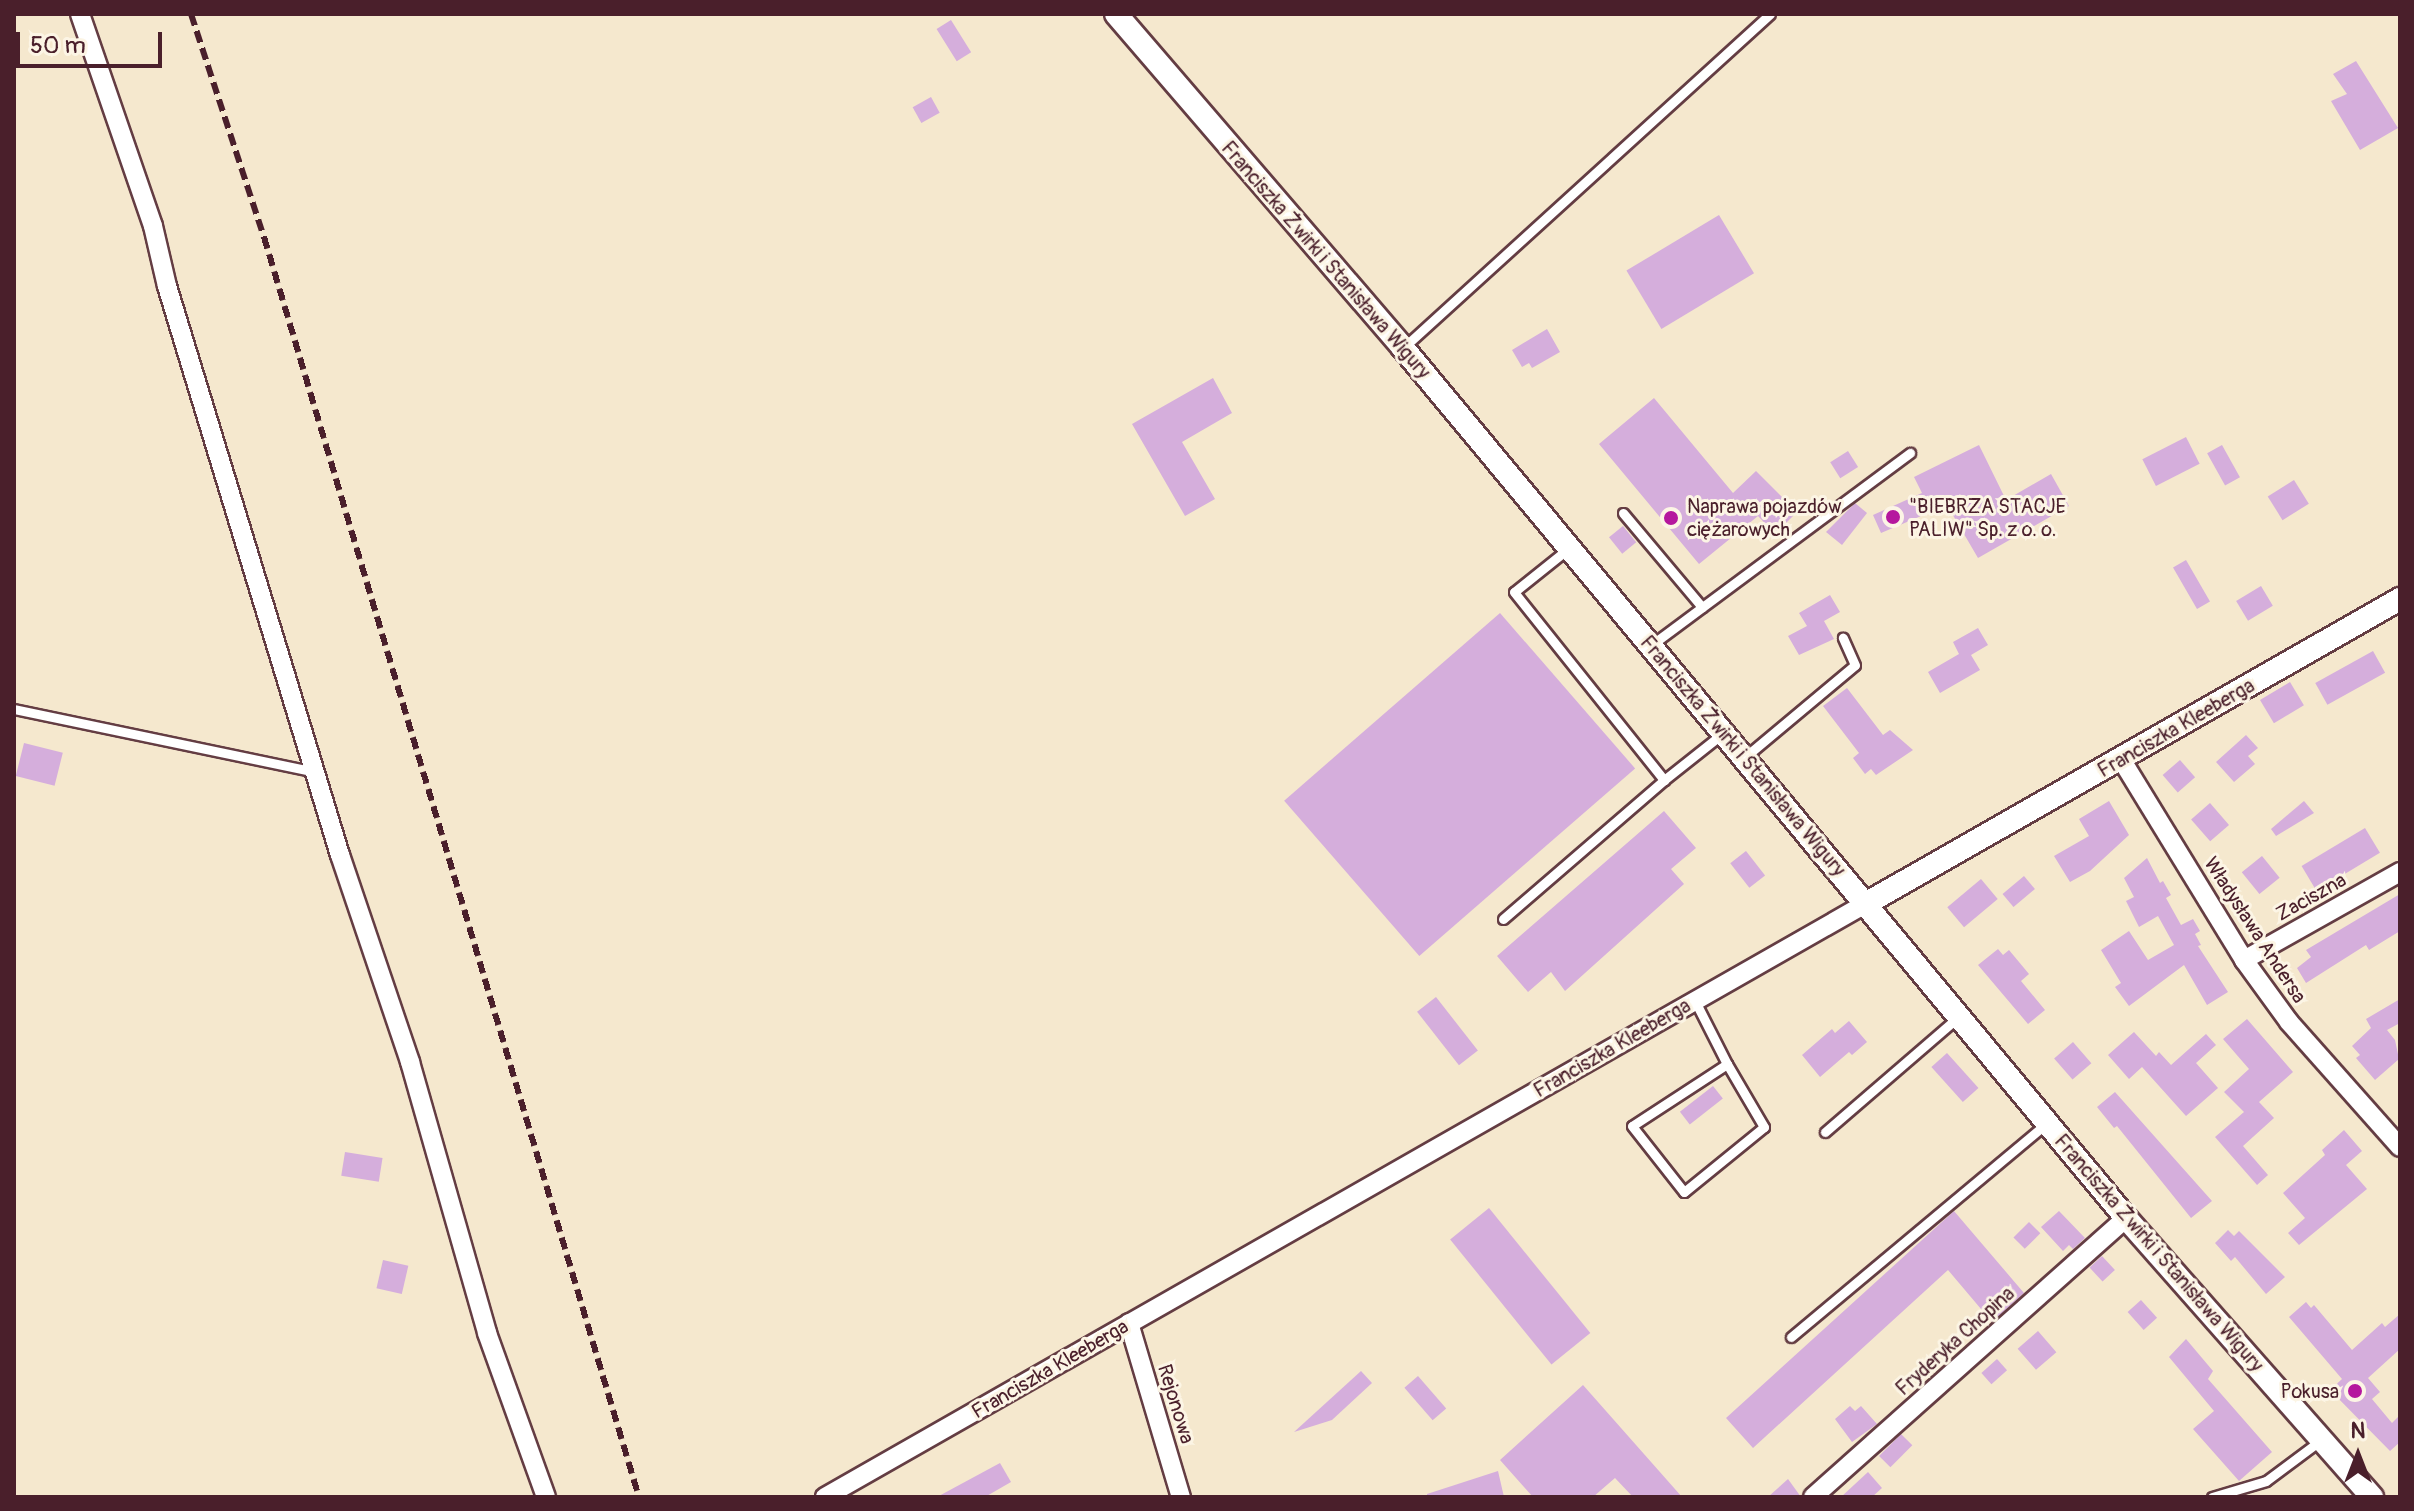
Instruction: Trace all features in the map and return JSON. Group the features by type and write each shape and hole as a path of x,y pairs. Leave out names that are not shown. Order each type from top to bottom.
{"street":[{"path":"80,14 153,226 167,286 315,772 410,1062 487,1333 546,1497"},
{"name":"Franciszka Żwirki i Stanisława Wigury","path":"1116,14 1403,348 2126,1218 2372,1497"},
{"name":"Franciszka Kleeberga","path":"825,1497 2400,599"},
{"name":"Władysława Andersa","path":"2121,759 2244,960 2289,1022 2400,1147"},
{"name":"Zaciszna","path":"2244,960 2400,872"},
{"name":"Fryderyka Chopina","path":"1813,1497 2126,1218"},
{"name":"Rejonowa","path":"1129,1323 1181,1497"}],"lane":[{"path":"1403,348 1770,14"},
{"path":"1650,646 1910,453"},
{"path":"1623,513 1702,607"},
{"path":"1569,548 1514,592 1664,780"},
{"path":"1745,757 1855,665 1843,638"},
{"path":"14,709 315,772"},
{"path":"1503,919 1723,733"},
{"path":"1695,1001 1764,1127 1684,1192 1632,1126 1727,1064"},
{"path":"1825,1132 1960,1016"},
{"path":"1791,1337 2048,1123"},
{"path":"2212,1497 2266,1481 2322,1440"}],"building":[{"path":"951,20 971,52 957,61 937,29"},
{"path":"2356,61 2398,128 2360,150 2331,101 2347,94 2333,74"},
{"path":"931,97 940,113 921,123 913,107"},
{"path":"1719,215 1754,273 1661,329 1626,271"},
{"path":"1547,329 1560,352 1532,368 1529,363 1522,367 1512,350"},
{"path":"1213,378 1232,413 1182,442 1215,499 1185,516 1132,424"},
{"path":"1654,398 1733,493 1756,471 1797,512 1775,534 1758,516 1699,564 1599,444"},
{"path":"2186,437 2200,464 2156,486 2142,459"},
{"path":"1979,445 2006,500 2051,474 2069,506 1978,558 1947,505 1881,533 1873,515 1922,493 1914,477"},
{"path":"2222,445 2240,477 2225,486 2207,453"},
{"path":"1848,451 1858,467 1840,478 1830,462"},
{"path":"2294,480 2309,504 2283,520 2268,496"},
{"path":"1855,503 1867,513 1842,545 1826,532"},
{"path":"1623,526 1636,542 1622,554 1609,537"},
{"path":"2186,560 2210,602 2197,609 2173,568"},
{"path":"2261,586 2273,606 2248,621 2236,601"},
{"path":"1830,595 1840,612 1824,621 1834,639 1799,655 1788,636 1807,626 1799,613"},
{"path":"1500,613 1635,768 1419,956 1284,801"},
{"path":"1978,628 1988,645 1971,655 1980,670 1940,693 1928,672 1959,654 1953,642"},
{"path":"2373,651 2385,673 2327,705 2315,683"},
{"path":"2290,682 2304,705 2274,723 2260,700"},
{"path":"1847,688 1883,735 1890,730 1913,750 1876,775 1871,769 1865,774 1853,758 1859,753 1823,706"},
{"path":"2246,735 2258,748 2248,756 2255,764 2234,782 2216,762"},
{"path":"24,743 63,753 55,786 16,776"},
{"path":"2180,760 2195,777 2178,792 2163,775"},
{"path":"2109,801 2129,835 2090,871 2070,882 2054,856 2089,836 2079,819"},
{"path":"2304,801 2314,813 2276,836 2271,829"},
{"path":"2210,803 2229,825 2210,841 2191,819"},
{"path":"1664,811 1696,848 1671,869 1684,884 1565,991 1551,972 1528,992 1497,956"},
{"path":"2365,828 2380,853 2317,891 2302,866"},
{"path":"1746,851 1765,875 1749,888 1730,863"},
{"path":"2262,856 2280,878 2259,894 2242,872"},
{"path":"2147,858 2160,883 2163,881 2171,895 2166,898 2181,925 2193,919 2200,931 2195,934 2201,945 2198,946 2228,992 2207,1005 2184,965 2129,1006 2115,987 2121,983 2101,950 2129,931 2148,960 2174,945 2158,916 2139,927 2126,901 2134,897 2124,878"},
{"path":"2024,876 2035,889 2013,907 2003,894"},
{"path":"1981,879 1998,899 1964,927 1947,907"},
{"path":"2400,894 2400,931 2369,950 2366,945 2306,983 2297,968 2311,957 2306,950"},
{"path":"1998,949 2003,955 2009,950 2029,974 2021,981 2045,1010 2028,1024 1978,965"},
{"path":"1436,997 1478,1051 1459,1065 1417,1012"},
{"path":"2400,999 2400,1023 2387,1030 2395,1040 2399,1059 2375,1080 2356,1058 2360,1055 2352,1046 2371,1028 2366,1019"},
{"path":"2247,1019 2293,1072 2259,1102 2274,1118 2243,1146 2268,1175 2257,1185 2215,1137 2244,1112 2224,1092 2249,1069 2223,1039"},
{"path":"1849,1021 1867,1042 1852,1055 1849,1052 1820,1077 1802,1055 1832,1029 1835,1033"},
{"path":"2134,1032 2156,1056 2159,1052 2171,1065 2206,1034 2216,1045 2196,1063 2218,1088 2186,1116 2142,1067 2129,1079 2108,1055"},
{"path":"2073,1042 2091,1063 2073,1080 2054,1058"},
{"path":"1947,1053 1978,1088 1963,1102 1931,1067"},
{"path":"1713,1086 1723,1099 1690,1124 1680,1112"},
{"path":"2115,1092 2212,1201 2191,1218 2117,1126 2114,1128 2097,1107"},
{"path":"2344,1130 2362,1151 2346,1165 2367,1189 2299,1245 2288,1233 2305,1218 2283,1193 2325,1155 2322,1150"},
{"path":"345,1152 383,1158 379,1182 341,1176"},
{"path":"1489,1208 1590,1333 1551,1365 1450,1239"},
{"path":"1954,1211 2024,1293 1992,1322 1948,1270 1753,1448 1726,1418"},
{"path":"2059,1211 2085,1238 2073,1249 2069,1245 2063,1251 2041,1227"},
{"path":"2029,1222 2040,1233 2025,1249 2013,1238"},
{"path":"2228,1230 2234,1236 2239,1231 2285,1277 2266,1294 2235,1257 2231,1261 2215,1243"},
{"path":"2102,1256 2115,1270 2103,1281 2090,1268"},
{"path":"383,1260 408,1266 402,1294 376,1288"},
{"path":"2141,1300 2157,1318 2144,1330 2128,1312"},
{"path":"2306,1302 2311,1308 2314,1305 2352,1350 2382,1323 2385,1327 2400,1314 2400,1349 2368,1378 2380,1392 2372,1399 2392,1423 2400,1415 2400,1442 2390,1451 2330,1390 2342,1379 2289,1317"},
{"path":"2038,1331 2056,1352 2036,1370 2018,1349"},
{"path":"2186,1339 2213,1371 2208,1379 2272,1452 2239,1481 2193,1429 2214,1411 2169,1357"},
{"path":"1997,1359 2007,1370 1991,1384 1981,1373"},
{"path":"1361,1371 1372,1383 1332,1420 1294,1432"},
{"path":"1418,1376 1446,1408 1433,1420 1404,1388"},
{"path":"1583,1385 1682,1497 1633,1497 1615,1478 1593,1497 1533,1497 1500,1460"},
{"path":"1850,1406 1855,1411 1861,1406 1877,1424 1852,1442 1835,1419"},
{"path":"1901,1434 1912,1445 1890,1467 1879,1456"},
{"path":"1000,1463 1011,1482 985,1497 937,1497"},
{"path":"1498,1471 1504,1497 1427,1497 1427,1494"},
{"path":"1868,1472 1882,1488 1872,1497 1841,1497"},
{"path":"1788,1479 1801,1497 1768,1497"}],"railway":[{"path":"191,14 264,237 639,1497"}],"place":[{"name":"\"BIEBRZA STACJE PALIW\" Sp. z o. o.","path":"1893,517"},
{"name":"Naprawa pojazdów ciężarowych","path":"1671,518"},
{"name":"Pokusa","path":"2355,1391"}]}
